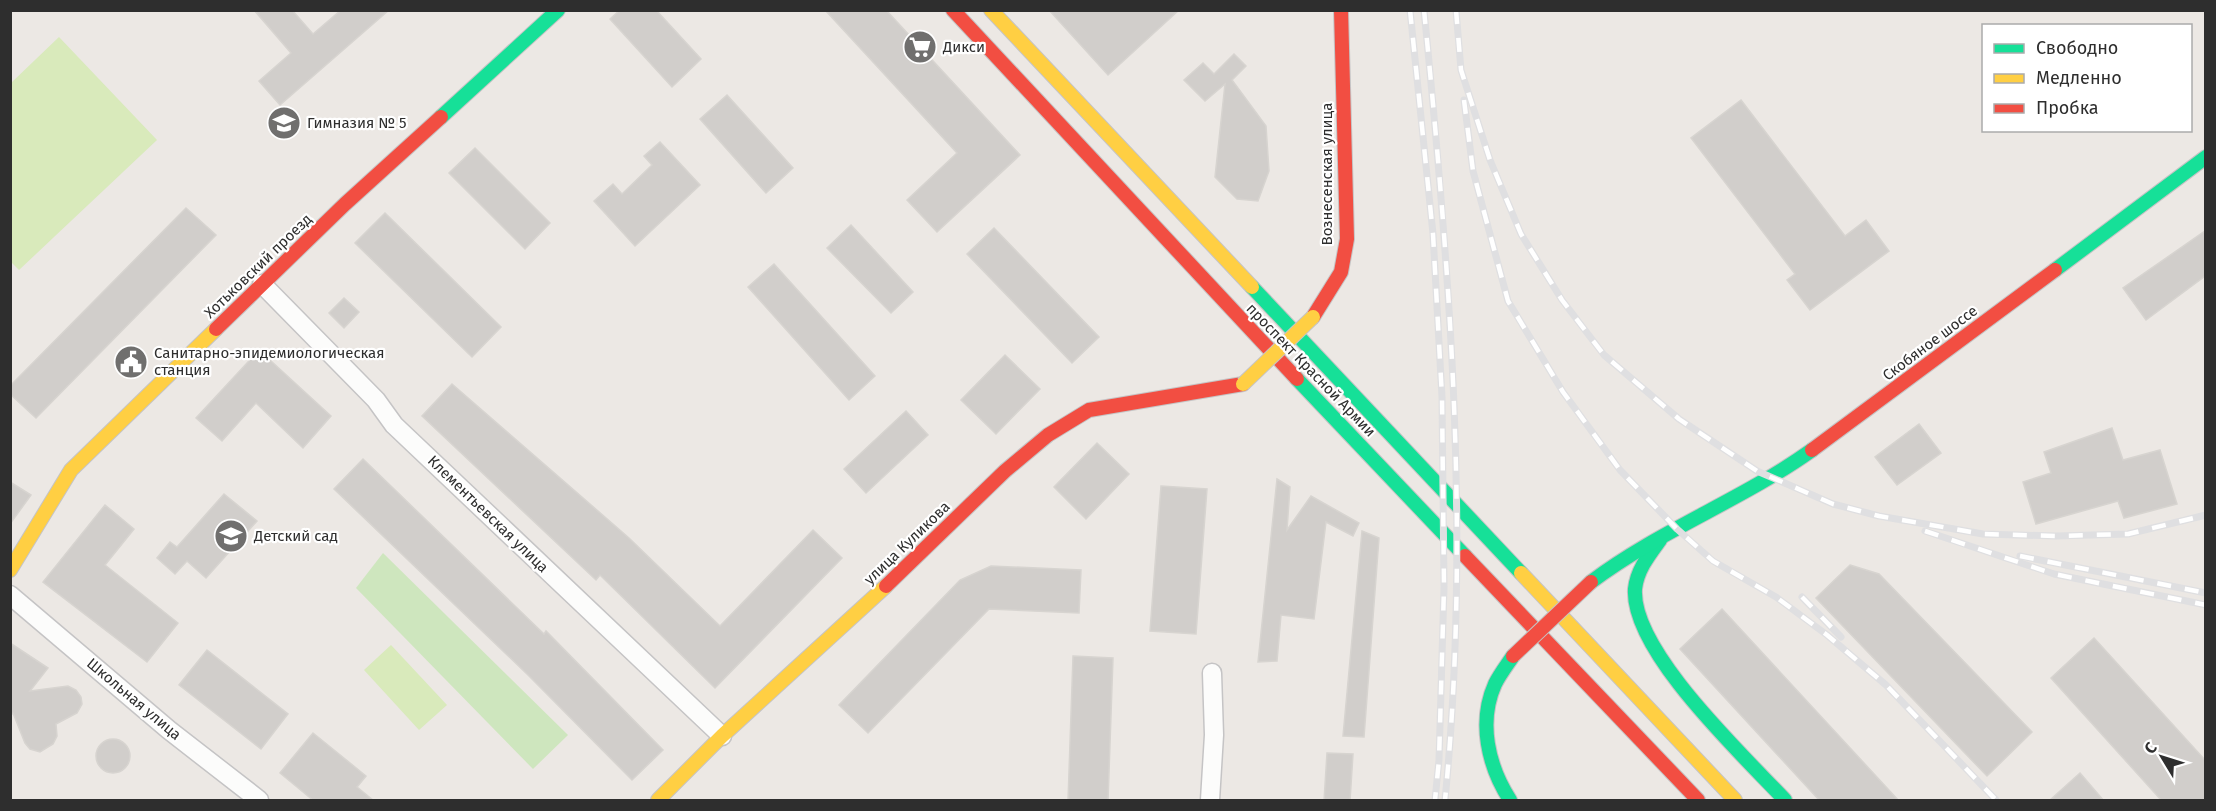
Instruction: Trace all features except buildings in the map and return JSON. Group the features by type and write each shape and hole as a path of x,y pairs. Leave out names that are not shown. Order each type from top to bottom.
{"main road":[{"name":"Хотьковский проезд","path":"10,570 71,470 262,284 558,10"},
{"name":"проспект Красной Армии","path":"953,10 1194,270 1698,801"},
{"name":"проспект Красной Армии","path":"991,10 1736,801"},
{"name":"Вознесенская улица","path":"1220,387 1243,384 1313,317 1341,272 1347,239 1341,10"},
{"name":"Скобяное шоссе","path":"1510,801 1497,783 1488,752 1488,719 1495,684 1514,656 1591,582 1623,558 1773,478 1849,424 2205,157"},
{"name":"улица Куликова","path":"658,801 722,736 904,570 1005,471 1048,435 1089,410 1120,402 1220,387"},
{"path":"1662,537 1640,570 1634,594 1639,618 1650,642 1669,672 1785,801"}],"street":[{"name":"Клементьевская улица","path":"262,284 376,400 394,425 722,736"},
{"name":"Школьная улица","path":"10,595 169,730 259,801"},
{"path":"1210,801 1214,735 1212,673"}],"green space":[{"path":"59,37 157,140 19,270 10,261 11,83"},
{"path":"383,553 568,735 533,769 356,588"},
{"path":"391,645 447,705 419,730 364,670"}],"railway":[{"path":"1410,10 1433,234 1442,397 1444,587 1439,760 1435,800"},
{"path":"1424,10 1449,306 1457,504 1453,701 1445,800"},
{"path":"1456,10 1461,70 1490,160 1521,234 1562,300 1604,355 1679,419 1757,471 1833,504 1879,516 1983,534 2056,536 2128,534 2206,515"},
{"path":"1464,100 1473,171 1508,301 1563,392 1620,470 1677,529 1713,561 1776,597 1827,635 1886,685 1996,800"},
{"path":"1925,531 2054,574 2206,605"},
{"path":"2020,556 2206,593"},
{"path":"1802,597 1841,637"}],"traffic: fast":[{"path":"441,117 558,10"},
{"path":"2055,270 2206,157"},
{"path":"1252,287 1521,573"},
{"path":"1297,379 1465,556"},
{"path":"1591,582 1645,546 1758,484 1812,450"},
{"path":"1660,540 1641,569 1635,589 1639,614 1651,642 1693,701 1785,800"},
{"path":"1510,800 1496,773 1486,728 1490,698 1495,684 1513,656"}],"traffic: slow":[{"path":"991,10 1252,287"},
{"path":"1243,384 1313,317"},
{"path":"10,570 71,470 216,329"},
{"path":"1521,573 1735,800"},
{"path":"658,800 722,736 886,586"}],"traffic: jam":[{"path":"953,10 1297,379"},
{"path":"1313,317 1341,272 1347,239 1341,10"},
{"path":"216,329 345,204 441,117"},
{"path":"1812,450 2055,270"},
{"path":"886,586 1005,471 1048,435 1089,410 1243,384"},
{"path":"1465,556 1698,800"},
{"path":"1513,656 1591,582"}],"place":[{"name":"Дикси","path":"920,47"},
{"name":"Гимназия № 5","path":"284,123"},
{"name":"Санитарно-эпидемиологическая станция","path":"131,362"},
{"name":"Детский сад","path":"231,536"}]}
